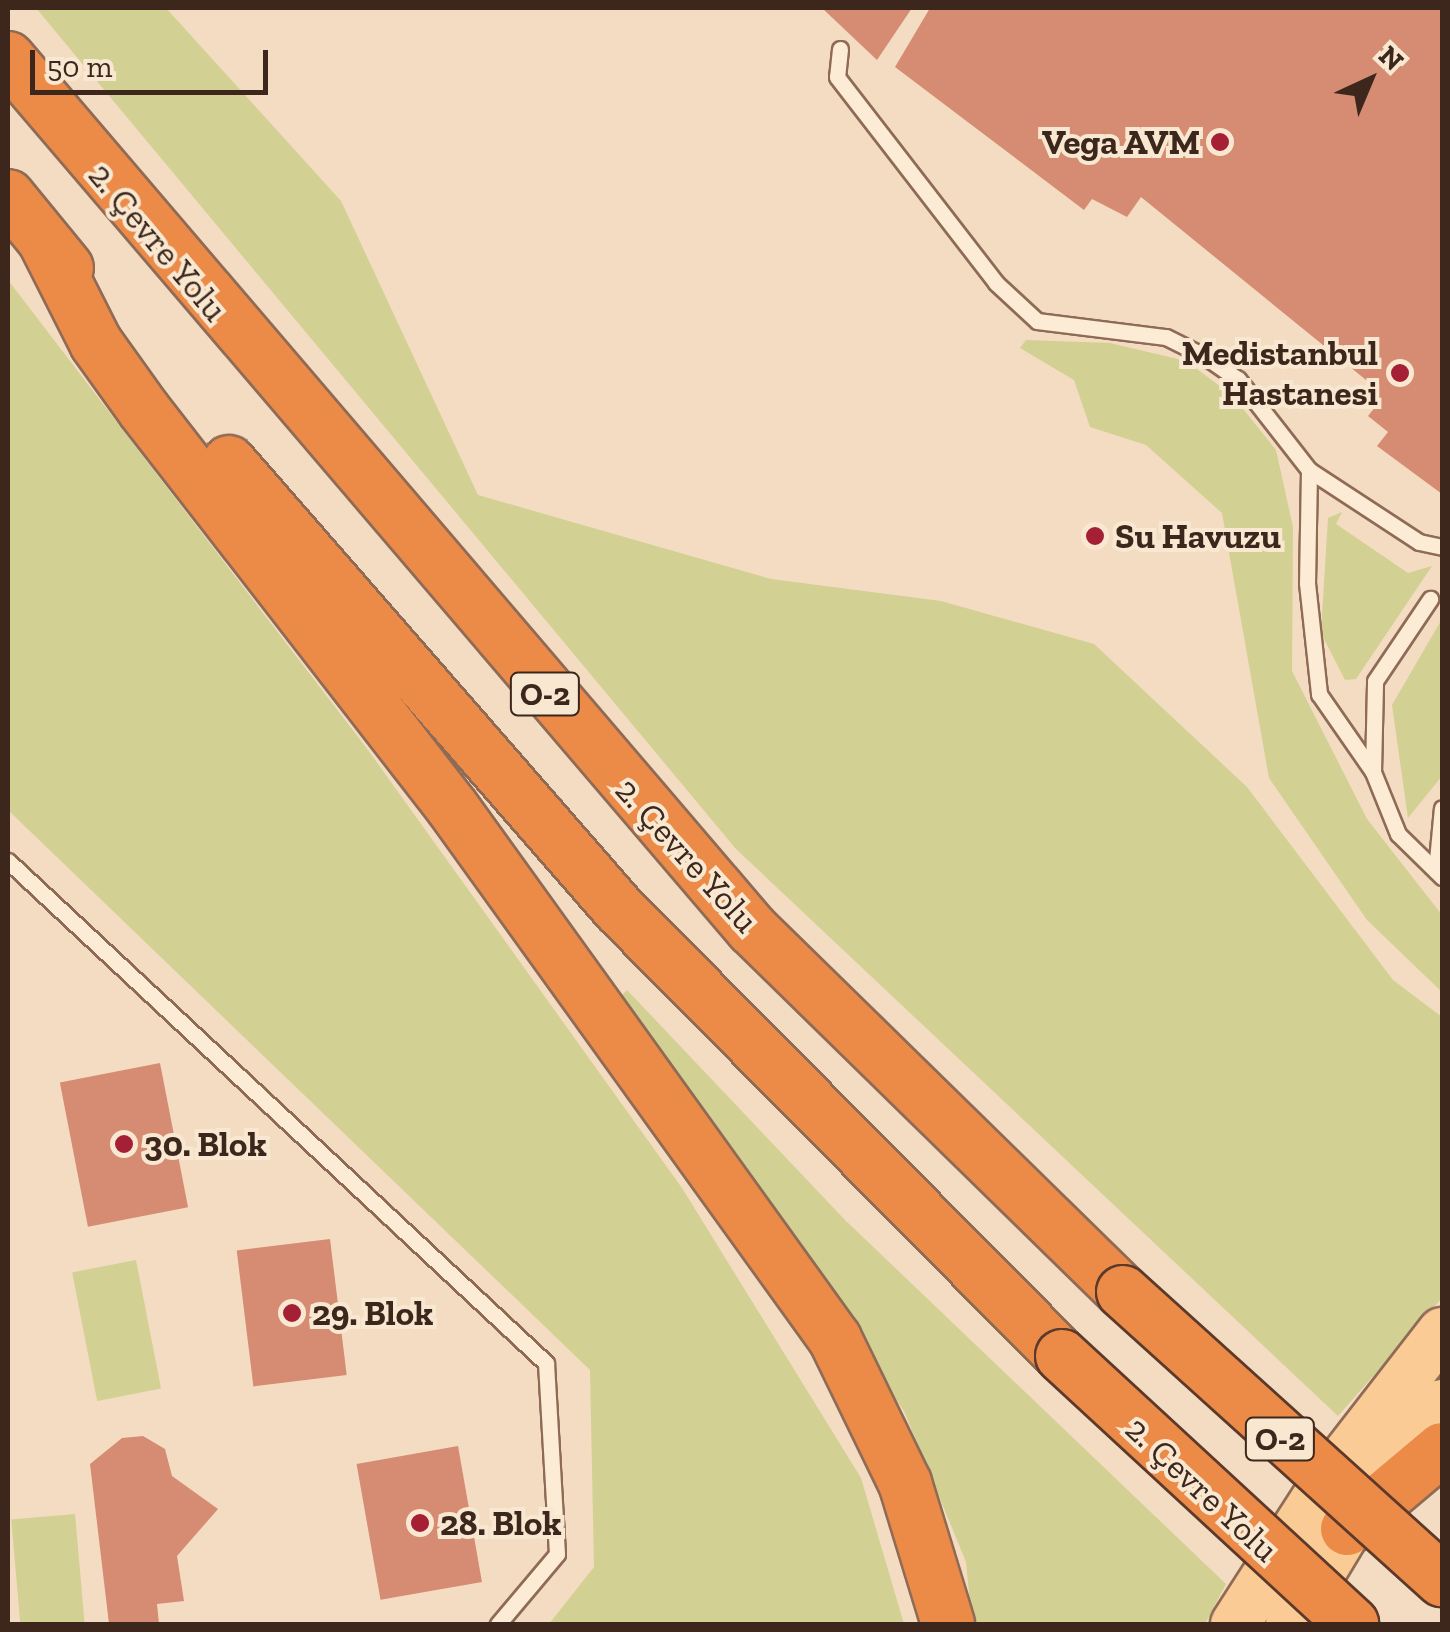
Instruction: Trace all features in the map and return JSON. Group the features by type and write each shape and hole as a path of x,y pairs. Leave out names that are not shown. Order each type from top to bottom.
{"highway":[{"name":"2. Çevre Yolu","path":"8,58 388,514 752,929 1123,1292 1442,1580"},
{"name":"2. Çevre Yolu","path":"8,196 619,908 1062,1356 1352,1624"},
{"path":"45,242 135,397 452,807 835,1339 905,1482 948,1624"},
{"path":"1347,1529 1442,1450"}],"main road":[{"path":"1235,1624 1330,1475 1442,1332"},
{"path":"1290,1624 1347,1529 1442,1404"}],"lane":[{"path":"840,49 837,77 996,283 1036,320 1166,336 1206,356 1238,379 1309,470 1419,542 1442,546"},
{"path":"1309,470 1311,660 1320,694 1373,772 1398,834 1439,874"},
{"path":"1373,772 1375,681 1430,599"},
{"path":"1439,874 1442,808"},
{"path":"8,862 546,1363 558,1554 498,1624"}],"shaded area":[{"path":"36,8 166,8 341,201 478,495 771,579 941,601 1094,644 1247,787 1393,980 1442,1017 1442,1298 1338,1416 736,849"},
{"path":"8,280 368,750 682,1188 861,1478 904,1624 549,1624 594,1567 590,1370 8,810"},
{"path":"1026,340 1110,343 1186,361 1232,395 1276,450 1293,527 1292,671 1367,819 1442,915 1442,992 1367,920 1269,778 1222,513 1146,445 1090,427 1074,380 1020,348"},
{"path":"1342,512 1336,524 1408,573 1432,566 1356,679 1345,680 1321,633 1328,518"},
{"path":"1442,619 1442,776 1408,818 1392,705"},
{"path":"627,990 845,1220 1226,1584 1205,1624 972,1624 966,1562 904,1411 621,996"},
{"path":"136,1260 161,1389 97,1401 72,1272"},
{"path":"75,1514 85,1624 20,1624 11,1520"}],"building":[{"path":"822,8 912,8 877,60"},
{"name":"Vega AVM","path":"930,8 1442,8 1442,494 1377,446 1388,432 1368,416 1376,406 1365,396 1371,384 1141,197 1127,217 1092,199 1084,210 895,67"},
{"name":"30. Blok","path":"160,1063 188,1207 88,1227 60,1082"},
{"name":"29. Blok","path":"330,1239 347,1375 253,1386 237,1250"},
{"path":"143,1436 165,1449 172,1476 218,1509 177,1556 184,1601 157,1604 159,1624 109,1624 90,1464 122,1438"},
{"name":"28. Blok","path":"458,1446 482,1582 381,1600 357,1464"}],"place":[{"name":"Vega AVM","path":"1220,142"},
{"name":"Medistanbul Hastanesi","path":"1400,373"},
{"name":"Su Havuzu","path":"1095,536"},
{"name":"30. Blok","path":"124,1144"},
{"name":"29. Blok","path":"292,1313"},
{"name":"28. Blok","path":"420,1523"}]}
